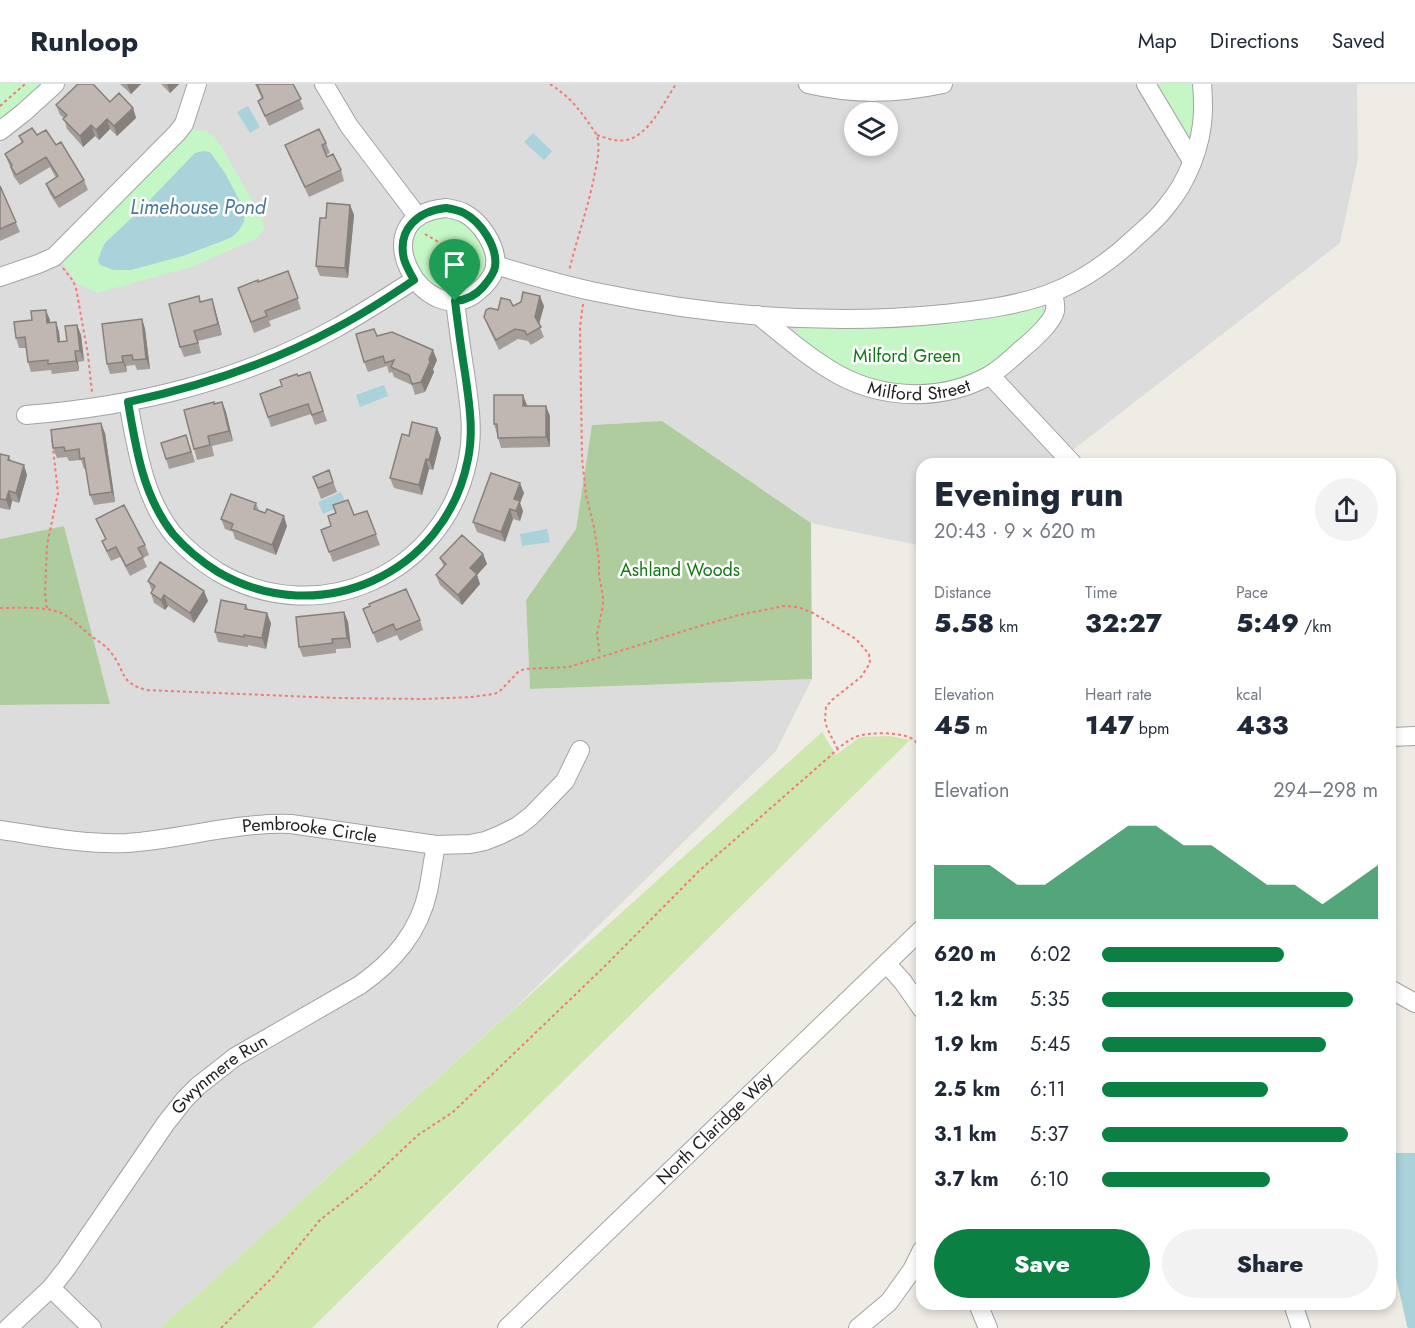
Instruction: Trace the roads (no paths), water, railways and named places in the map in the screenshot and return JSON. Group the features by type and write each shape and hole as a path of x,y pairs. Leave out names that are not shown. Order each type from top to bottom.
{"street":[{"path":"0,131 55,84"},
{"path":"0,277 54,256 177,133 184,124 197,84"},
{"path":"324,84 349,126 420,224"},
{"path":"808,84 834,90 878,93 899,92 943,84"},
{"path":"1146,84 1192,161"},
{"path":"495,265 574,287 633,300 703,311 830,319 929,315 1014,304 1053,292 1101,267 1121,252 1155,220 1175,196 1192,161 1200,135 1203,112 1202,84"},
{"path":"435,209 455,210 471,217 489,238 492,246 495,265 488,281 480,290 464,300 459,295 439,298 431,294 414,280 406,264 403,247 406,233 420,224 435,209"},
{"path":"26,415 128,402 200,385 245,370 336,328 414,280"},
{"name":"Milford Street","path":"758,315 825,367 846,379 887,392 930,393 958,388 1001,368 1045,327 1055,310 1053,292"},
{"path":"128,402 141,468 150,496 174,534 202,561 228,578 266,591 300,595 356,588 395,569 417,552 441,525 455,502 468,459 471,431 459,295"},
{"path":"990,375 1067,458"},
{"path":"1396,736 1415,736"},
{"name":"Pembrooke Circle","path":"0,830 109,843 149,840 248,826 291,824 436,845 477,843 518,826 531,816 565,781 580,750"},
{"name":"Gwynmere Run","path":"8,1328 51,1287 80,1251 166,1123 198,1086 235,1057 360,985 392,959 411,934 422,911 428,892 436,845"},
{"name":"North Claridge Way","path":"507,1328 916,935"},
{"path":"887,964 916,1000"},
{"path":"1396,992 1415,1003"},
{"path":"858,1328 889,1302 916,1262"},
{"path":"51,1287 92,1328"},
{"path":"980,1310 988,1328"},
{"path":"1295,1310 1301,1328"}],"water":[{"path":"248,106 260,127 250,133 237,112"},
{"path":"533,133 552,151 544,160 524,142"},
{"name":"Limehouse Pond","path":"210,152 225,173 243,207 244,222 239,230 232,237 183,256 131,270 114,270 100,265 98,261 105,243 195,153"},
{"path":"384,385 388,396 360,407 356,395"},
{"path":"341,492 346,504 323,514 318,502"},
{"path":"547,529 550,542 522,546 520,534"},
{"path":"1396,1153 1415,1153 1415,1328 1407,1326 1396,1276"}],"park label":[{"name":"Milford Green","path":"907,356"},
{"name":"Ashland Woods","path":"680,570"}]}
